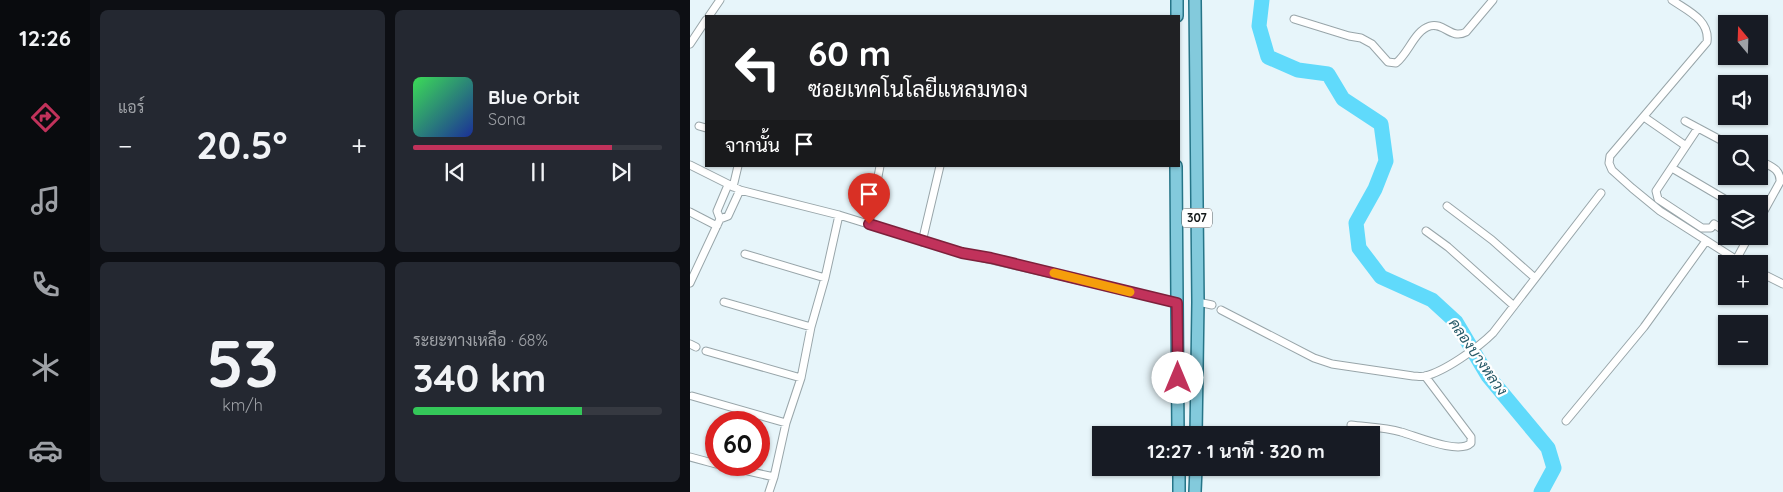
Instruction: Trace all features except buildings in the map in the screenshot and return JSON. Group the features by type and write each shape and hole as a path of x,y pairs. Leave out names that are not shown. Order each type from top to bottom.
{"main road":[{"path":"1177,0 1177,15"},
{"name":"307","path":"1195,0 1198,302 1196,426"},
{"name":"307","path":"1176,167 1178,426"},
{"path":"1178,476 1179,492"},
{"path":"1196,476 1196,492"}],"street":[{"path":"710,15 720,0"},
{"path":"1294,19 1361,38 1372,44 1388,62 1396,63 1404,57 1418,34 1424,29 1430,26 1438,26 1461,35 1466,32 1493,0"},
{"path":"1672,0 1702,22 1708,34 1707,42 1610,156 1609,163 1612,170 1620,178 1660,211 1728,255"},
{"path":"690,44 705,22"},
{"path":"1644,118 1686,146"},
{"path":"1685,121 1718,139"},
{"path":"1698,128 1656,191 1658,199 1702,228 1711,228 1714,224 1718,227"},
{"path":"690,165 740,190 839,215 922,242 1177,303"},
{"path":"1768,165 1778,170 1780,182 1768,204"},
{"path":"691,280 717,226 720,218 717,211 738,167"},
{"path":"869,224 880,167"},
{"path":"922,242 940,167"},
{"path":"1672,168 1718,195"},
{"path":"720,218 728,216 740,190"},
{"path":"1221,310 1297,350 1332,364 1413,376 1425,376 1481,345 1493,333 1602,193"},
{"path":"1447,206 1492,240 1535,278"},
{"path":"690,212 717,226"},
{"path":"769,492 774,478 786,423 801,378 839,215"},
{"path":"1426,231 1448,247 1514,306"},
{"path":"1566,421 1644,328 1706,241"},
{"path":"745,254 825,278"},
{"path":"1768,276 1783,284"},
{"path":"724,302 812,328"},
{"path":"1198,302 1212,305"},
{"path":"706,351 801,378"},
{"path":"1350,425 1400,431 1464,448 1469,445 1471,437 1425,376"},
{"path":"692,396 786,423"},
{"path":"690,457 705,461"},
{"path":"766,476 774,478"}],"waterway":[{"name":"คลองบางหลวง","path":"1262,0 1259,26 1268,57 1298,70 1328,74 1343,99 1381,124 1386,161 1375,189 1356,223 1359,248 1381,277 1432,300 1456,322 1488,376 1548,448 1554,468 1541,492"}],"slow traffic":[{"path":"1054,273 1130,292"}],"route":[{"path":"869,224 962,253 991,258 1177,303 1178,378"}]}
